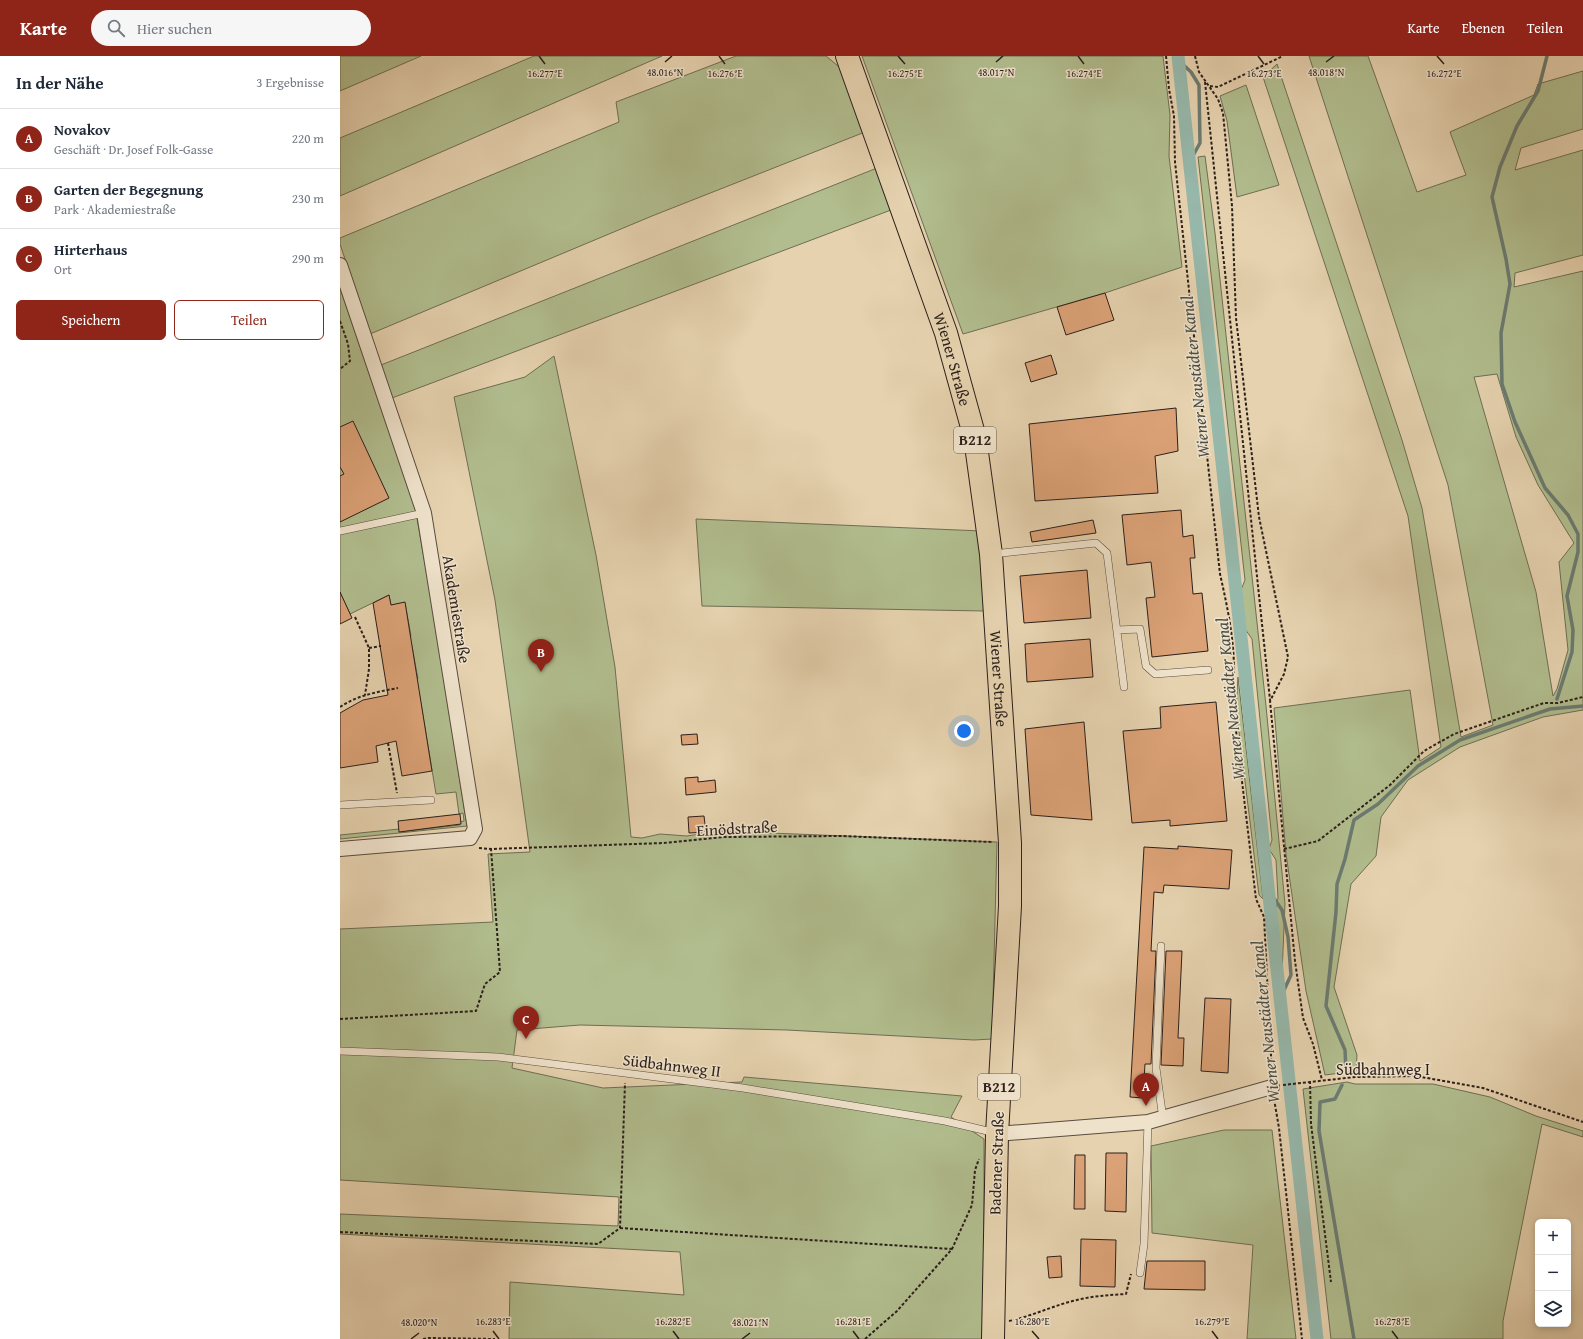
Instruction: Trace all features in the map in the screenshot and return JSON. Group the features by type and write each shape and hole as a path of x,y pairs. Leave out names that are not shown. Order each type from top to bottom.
{"main road":[{"name":"Wiener Straße","path":"847,56 946,333 975,438 991,554 1010,843"},
{"name":"Badener Straße","path":"993,1332 997,1134 1010,906 1010,843"}],"street":[{"name":"Akademiestraße","path":"340,265 424,513 475,829 470,838"},
{"path":"340,849 470,838"},
{"path":"997,1134 1148,1122 1163,1119 1272,1086"}],"lane":[{"path":"340,531 424,513"},
{"path":"991,554 1096,543 1107,553 1124,687"},
{"path":"1117,630 1140,629 1146,666 1155,674 1208,670"},
{"path":"340,805 431,800"},
{"path":"1161,946 1156,1068 1163,1119"},
{"name":"Südbahnweg II","path":"340,1051 498,1057 751,1089 944,1121 997,1134"},
{"path":"1140,1274 1144,1244 1148,1122"}],"path":[{"path":"1166,56 1169,89 1174,116 1175,162 1220,574 1228,613 1235,677 1232,697 1256,899 1264,917 1272,1086 1279,1128 1302,1339"},
{"path":"1195,56 1199,72 1204,82 1270,701 1295,961 1303,1018 1313,1044 1322,1080"},
{"path":"1210,86 1218,87 1283,56"},
{"path":"1204,82 1210,86 1218,99 1223,113 1232,206 1236,318 1259,516 1288,657 1284,674 1270,701"},
{"path":"340,321 348,344 350,361 340,369"},
{"path":"355,616 369,648 369,669 364,695"},
{"path":"369,648 381,646"},
{"path":"340,707 364,695 398,688"},
{"path":"1284,849 1318,841 1390,785 1424,751 1454,734 1544,703 1558,703 1583,697"},
{"path":"388,743 399,802"},
{"name":"Einödstraße","path":"470,838 475,847 491,849 664,843 724,837 841,836 1010,843"},
{"path":"340,1019 476,1011 485,984 500,972 491,849"},
{"path":"620,1228 626,1074"},
{"name":"Südbahnweg I","path":"1272,1086 1355,1077 1416,1076 1483,1088 1583,1122"},
{"path":"1310,1081 1311,1124 1331,1282"},
{"path":"865,1339 897,1311 952,1249 972,1205 975,1170 979,1158"},
{"path":"340,1232 598,1244 620,1228 952,1249"},
{"path":"993,1332 1051,1308 1076,1300 1098,1296 1126,1294 1130,1274 1140,1274"},
{"path":"423,1339 495,1339"}],"green space":[{"path":"340,56 421,56 340,91"},
{"path":"534,56 662,56 340,196 340,138"},
{"path":"736,56 826,56 844,71 865,132 652,216 370,334 340,244 340,238 619,122 616,102"},
{"path":"862,56 1163,56 1170,115 1169,156 1182,267 1105,293 963,334"},
{"path":"1309,56 1368,56 1417,192 1466,175 1450,132 1534,95 1538,84 1583,71 1583,129 1521,148 1515,170 1583,150 1583,255 1515,273 1514,287 1583,271 1583,710 1543,717 1460,747 1408,780 1381,817 1376,856 1351,884 1334,987 1357,1055 1356,1071 1325,1075 1306,991 1286,854 1274,708 1410,690 1420,761 1441,747 1408,516 1263,77 1277,64 1402,440 1422,508 1461,737 1493,725 1448,485","holes":["1497,374 1516,437 1538,485 1574,543 1559,562 1568,650 1557,689 1553,696 1536,592 1474,377"]},
{"path":"1246,85 1279,185 1237,197 1227,121 1220,96"},
{"path":"1205,156 1215,233 1266,706 1285,904 1282,974 1275,913 1278,898 1276,860 1269,849 1272,840 1252,639 1243,626 1239,595 1245,580 1198,157"},
{"path":"877,168 891,210 392,398 381,365"},
{"path":"340,287 415,507 467,826 340,839 340,835 399,829 400,832 460,825 460,822 464,821 463,813 459,814 456,792 436,794 419,692 413,680 418,679 412,646 406,637 411,636 405,603 391,605 389,595 350,614 342,597 340,598"},
{"path":"554,356 596,555 615,667 631,837 642,838 660,834 687,836 719,831 997,842 992,1039 974,1040 787,1030 580,1025 517,1030 512,1068 603,1088 742,1082 744,1077 962,1096 951,1117 984,1139 984,1339 509,1339 510,1282 684,1295 680,1252 340,1234 340,1214 618,1226 619,1197 340,1180 340,929 493,922 488,854 530,852 495,600 454,397 525,377"},
{"path":"696,519 982,531 985,611 702,606"},
{"path":"1238,677 1263,899 1259,895 1236,708"},
{"path":"1347,1082 1355,1084 1433,1084 1490,1097 1536,1116 1583,1131 1583,1137 1542,1124 1503,1321 1503,1339 1331,1339 1303,1089"},
{"path":"1224,1130 1272,1130 1296,1339 1247,1339 1253,1245 1152,1233 1151,1146"}],"building":[{"path":"1105,293 1114,320 1066,335 1057,307"},
{"path":"1051,355 1057,374 1031,382 1025,363"},
{"path":"1176,408 1178,451 1155,456 1158,493 1035,501 1029,424"},
{"path":"353,421 389,498 340,522 340,476 344,474 340,467 340,427"},
{"path":"1181,510 1183,537 1193,535 1195,558 1190,558 1193,594 1202,593 1208,651 1152,657 1146,598 1155,597 1151,562 1127,565 1122,515"},
{"path":"1093,520 1096,533 1032,542 1030,532"},
{"path":"1087,570 1091,618 1024,623 1020,576"},
{"path":"340,592 352,618 340,624"},
{"path":"389,595 391,605 405,602 432,771 402,776 396,741 376,746 378,762 340,768 340,713 363,700 388,695 373,603"},
{"path":"1090,639 1093,677 1027,682 1025,644"},
{"path":"1216,702 1227,821 1170,826 1170,820 1132,823 1123,731 1161,728 1160,707"},
{"path":"1084,722 1092,820 1031,815 1025,729"},
{"path":"697,734 698,744 682,745 681,735"},
{"path":"698,777 698,782 715,780 716,792 686,795 685,778"},
{"path":"460,814 461,824 399,832 398,821"},
{"path":"704,816 706,832 689,833 688,817"},
{"path":"1178,846 1232,850 1229,889 1164,885 1163,893 1154,892 1151,951 1156,951 1151,1064 1145,1064 1143,1098 1130,1097 1144,847 1178,849"},
{"path":"1166,951 1182,951 1178,1038 1184,1038 1183,1066 1161,1065"},
{"path":"1205,998 1231,999 1228,1073 1201,1071"},
{"path":"1106,1153 1127,1153 1126,1212 1105,1211"},
{"path":"1075,1155 1085,1155 1085,1209 1074,1209"},
{"path":"1081,1239 1116,1240 1115,1287 1080,1286"},
{"path":"1061,1256 1062,1277 1049,1278 1047,1257"},
{"path":"1147,1261 1205,1261 1205,1290 1144,1289"}],"waterway":[{"name":"Wiener Neustädter Kanal","path":"1178,56 1317,1339"},
{"path":"1547,56 1538,91 1517,126 1500,167 1492,197 1510,284 1501,333 1502,384 1515,422 1545,488 1568,515 1578,534 1578,552 1567,596 1573,630 1572,652 1557,699"},
{"path":"1178,60 1191,72 1199,85 1200,143 1190,161"},
{"path":"1346,1071 1345,1050 1326,1006 1336,912 1337,884 1345,859 1354,820 1378,804 1418,766 1460,740 1550,709 1583,706"},
{"path":"1269,891 1282,910 1288,937 1291,975 1280,999"},
{"path":"1342,1085 1335,1099 1320,1102 1319,1131 1354,1339"}],"place":[{"name":"Garten der Begegnung","path":"541,672"},
{"name":"Hirterhaus","path":"526,1039"},
{"name":"Novakov","path":"1146,1106"}]}
